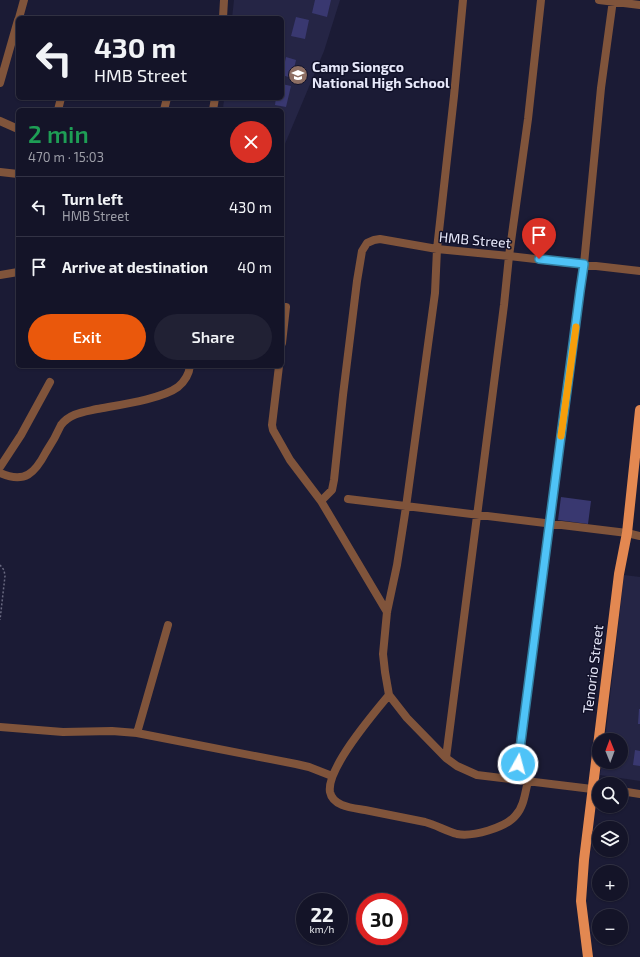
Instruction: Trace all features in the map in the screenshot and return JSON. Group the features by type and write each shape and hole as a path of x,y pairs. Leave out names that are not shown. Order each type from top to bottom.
{"main road":[{"name":"Tenorio Street","path":"596,777 619,574 627,533 640,410"},
{"name":"Tenorio Street","path":"588,957 581,901 584,860 592,807"}],"street":[{"path":"19,16 24,0"},
{"path":"223,16 224,0"},
{"path":"463,0 437,249 435,293 406,507 397,565 387,612 383,654 384,672 390,695 407,718 446,758 457,766 477,775 592,787"},
{"path":"446,758 509,256 528,119 541,0"},
{"path":"599,0 640,5"},
{"path":"516,780 584,264 601,88 613,1"},
{"path":"0,83 16,34"},
{"path":"0,121 16,128"},
{"path":"0,172 16,174"},
{"name":"HMB Street","path":"321,501 332,490 334,480 357,281 362,251 367,243 380,239 437,249 584,264 640,272"},
{"path":"0,275 16,272"},
{"path":"284,325 286,307"},
{"path":"0,473 14,477 24,476 32,472 39,466 66,418 83,412 140,400 169,392 178,387 185,378 189,368"},
{"path":"280,368 272,425 273,430 290,460 321,501 387,612"},
{"path":"0,467 21,435 50,382"},
{"path":"348,499 627,533 640,536"},
{"path":"137,732 168,625"},
{"path":"390,695 361,728 332,776 330,792 335,802 427,823 456,833 466,835 478,834 504,824 515,817 524,801 528,781"},
{"path":"0,727 62,732 137,732 296,764 332,776"},
{"path":"628,792 640,794"}],"path":[{"path":"0,566 4,570 5,576 0,620"}],"shaded area":[{"name":"Camp Siongco National High School","path":"234,0 340,0 324,51 284,146 284,108 223,108 224,100 284,100 284,16 232,16"},
{"path":"624,575 640,577 640,781 628,779 628,777 600,775 601,769 628,769 628,733 606,733"}],"building":[{"path":"315,0 331,0 327,17 312,13"},
{"path":"296,17 309,20 305,39 291,36"},
{"path":"286,57 296,60 292,78 284,76"},
{"path":"284,84 291,86 286,107 275,105 276,100 284,100"},
{"path":"561,497 591,501 588,524 558,520"},
{"path":"639,709 640,724 638,724"},
{"path":"635,750 640,751 640,766 633,765"}],"slow traffic":[{"path":"561,436 576,327"}],"place":[{"name":"Camp Siongco National High School","path":"298,75"}],"route":[{"path":"518,764 584,264 539,259"}]}
